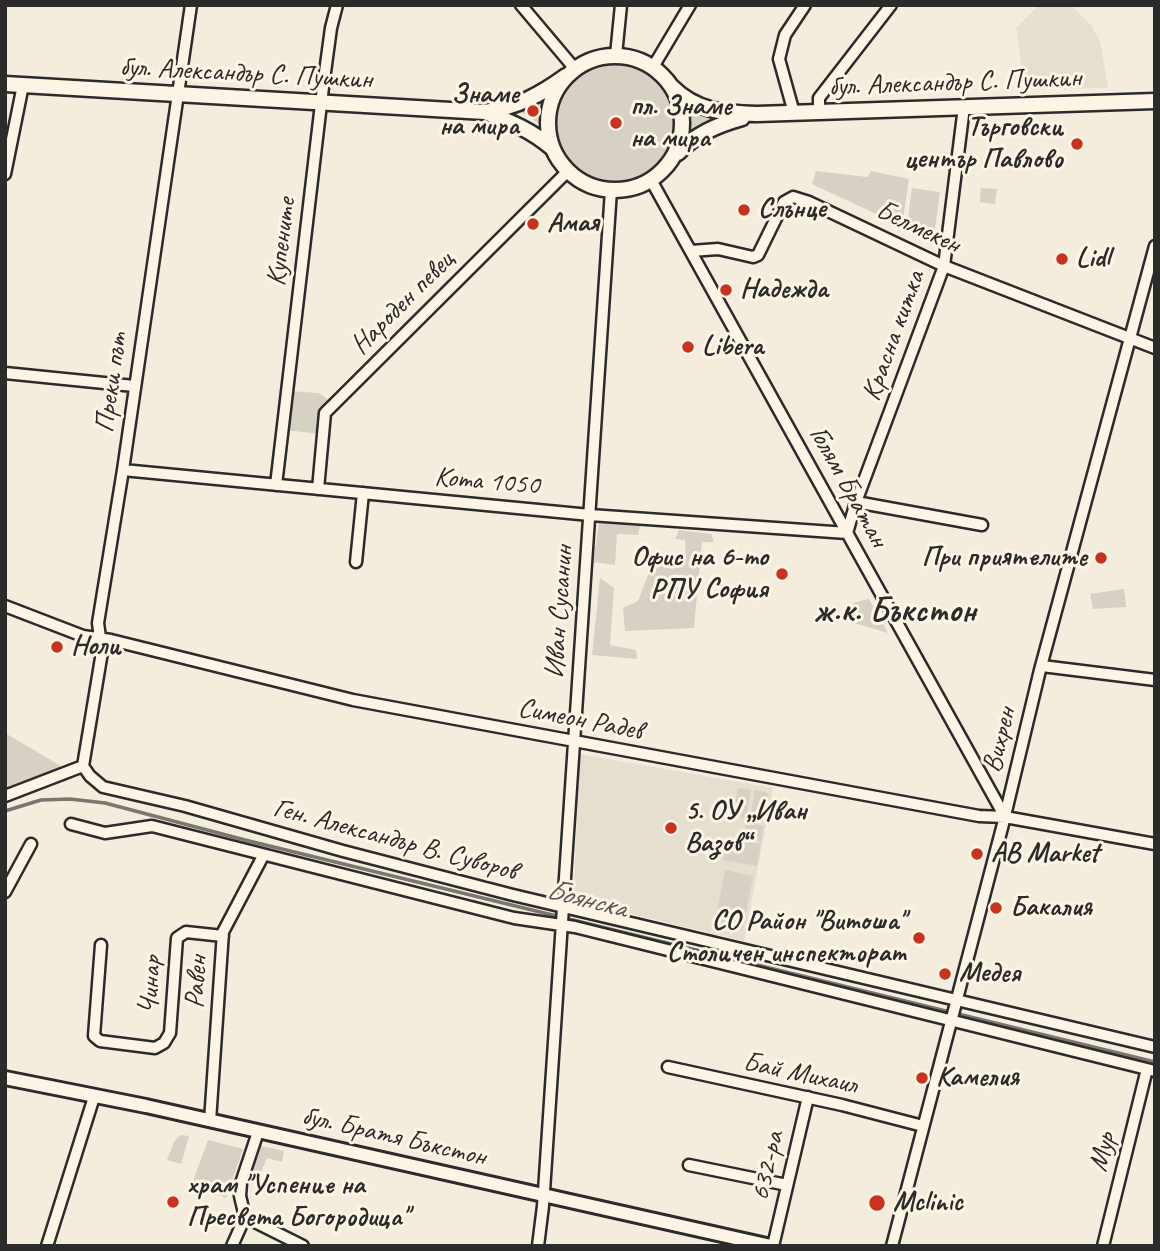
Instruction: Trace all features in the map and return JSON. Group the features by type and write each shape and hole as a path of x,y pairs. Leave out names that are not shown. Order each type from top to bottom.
{"main road":[{"path":"616,55 653,67 672,87 679,103 682,121 679,142 671,160 651,180 632,188 611,190 592,186 568,171 553,149 548,113 554,94 571,73 594,59 616,55"},
{"name":"бул. Александър С. Пушкин","path":"5,84 485,112 510,108 530,100 571,73"},
{"name":"бул. Александър С. Пушкин","path":"672,87 684,98 704,108 723,113 757,114 1155,100"},
{"name":"бул. Александър С. Пушкин","path":"485,112 527,129 553,149"},
{"name":"бул. Александър С. Пушкин","path":"671,160 692,139 704,132 725,122 757,114"}],"street":[{"name":"Преки път","path":"83,766 102,652 98,623 191,5"},
{"name":"Купените","path":"276,485 321,103 331,28 337,5"},
{"path":"521,5 571,73"},
{"path":"616,55 621,5"},
{"path":"653,67 691,5"},
{"path":"794,113 779,59 785,35 805,5"},
{"path":"819,112 819,98 891,5"},
{"path":"5,174 23,85"},
{"name":"Красна китка","path":"847,533 944,265 964,107"},
{"name":"Народен певец","path":"318,489 325,413 568,171"},
{"name":"Голям Братан","path":"651,180 1004,817"},
{"name":"Иван Сусанин","path":"538,1246 564,926 573,742 611,190"},
{"name":"Белмекен","path":"691,251 718,250 758,255 784,202 793,197 944,265 1155,348"},
{"name":"Вихрен","path":"892,1246 1042,666 1154,250"},
{"path":"5,373 134,386"},
{"name":"Кота 1050","path":"123,470 590,515 847,533"},
{"path":"356,562 363,493"},
{"path":"856,502 982,525"},
{"name":"Симеон Радев","path":"5,606 83,636 353,700 979,816 1004,817 1155,844"},
{"path":"1042,666 1155,680"},
{"path":"5,796 83,766"},
{"name":"Ген. Александър В. Суворов","path":"83,766 103,787 185,806 500,892 1155,1047"},
{"name":"Ген. Александър В. Суворов","path":"71,824 105,833 152,826 514,918 564,926 1151,1070"},
{"path":"5,892 31,844"},
{"name":"Равен","path":"210,1121 223,936 263,856"},
{"name":"Чинар","path":"101,945 94,1036 100,1041 155,1048 164,1042 170,1033 177,938 186,932 223,936"},
{"name":"Бай Михаил","path":"668,1067 808,1097 923,1126"},
{"name":"Мур","path":"1103,1246 1151,1070"},
{"name":"бул. Братя Бъкстон","path":"5,1077 772,1246"},
{"path":"47,1246 94,1097"},
{"name":"632-ра","path":"772,1246 808,1097"},
{"path":"232,1246 245,1217 240,1196 258,1132"},
{"path":"689,1165 787,1185"},
{"path":"245,1217 303,1246"}],"shaded area":[{"path":"1039,5 1071,5 1091,25 1100,41 1108,88 1025,90 1016,28"},
{"path":"615,64 638,68 657,81 670,100 674,123 670,146 657,165 638,178 615,182 592,178 573,165 560,146 556,123 560,100 573,81 592,68"},
{"path":"549,93 544,109 545,127 517,110"},
{"path":"688,105 722,118 689,137"},
{"path":"816,171 867,177 871,171 909,179 902,226 812,184"},
{"path":"912,188 940,192 934,236 906,232"},
{"path":"981,188 997,189 995,204 980,202"},
{"path":"288,391 319,393 334,404 325,413 323,434 283,430"},
{"path":"599,523 640,526 638,535 617,534 615,565 593,562"},
{"path":"679,530 711,534 714,542 702,542 694,628 625,631 623,608 638,601 655,557 686,562 685,540 675,539"},
{"path":"600,578 614,588 610,645 636,650 637,659 592,655"},
{"path":"1124,589 1126,607 1093,609 1090,594"},
{"path":"869,599 888,633 851,622 853,603"},
{"path":"5,733 66,769 5,794"},
{"name":"5. ОУ „Иван Вазов“","path":"580,754 773,788 744,941 573,900"},
{"path":"738,788 751,790 746,818 733,815"},
{"path":"755,790 768,793 763,820 750,818"},
{"path":"746,822 764,826 761,842 743,838"},
{"path":"727,838 761,844 757,866 723,860"},
{"path":"725,870 753,876 743,928 715,923"},
{"path":"180,1135 189,1136 181,1164 167,1160"},
{"path":"208,1140 243,1149 226,1198 192,1184"},
{"path":"261,1146 284,1151 282,1162 267,1158 261,1172 251,1169"}],"waterway":[{"name":"Боянска","path":"5,811 41,800 70,799 105,803 245,840 1155,1062"}],"place":[{"name":"Знаме на мира","path":"533,111"},
{"name":"пл. Знаме на мира","path":"616,123"},
{"name":"Търговски център Павлово","path":"1077,144"},
{"name":"Слънце","path":"744,210"},
{"name":"Амая","path":"533,224"},
{"name":"Lidl","path":"1062,259"},
{"name":"Надежда","path":"726,290"},
{"name":"Libera","path":"688,347"},
{"name":"При приятелите","path":"1101,558"},
{"name":"Офис на 6-то РПУ София","path":"782,574"},
{"name":"Ноли","path":"57,647"},
{"name":"5. ОУ „Иван Вазов“","path":"671,828"},
{"name":"AB Market","path":"977,854"},
{"name":"Бакалия","path":"996,908"},
{"name":"СО Район \"Витоша\" Столичен инспекторат","path":"919,938"},
{"name":"Медея","path":"945,974"},
{"name":"Камелия","path":"922,1078"},
{"name":"храм \"Успение на Пресвета Богородица\"","path":"173,1202"},
{"name":"Mclinic","path":"877,1203"}],"district":[{"name":"ж.к. Бъкстон","path":"895,612"}]}
